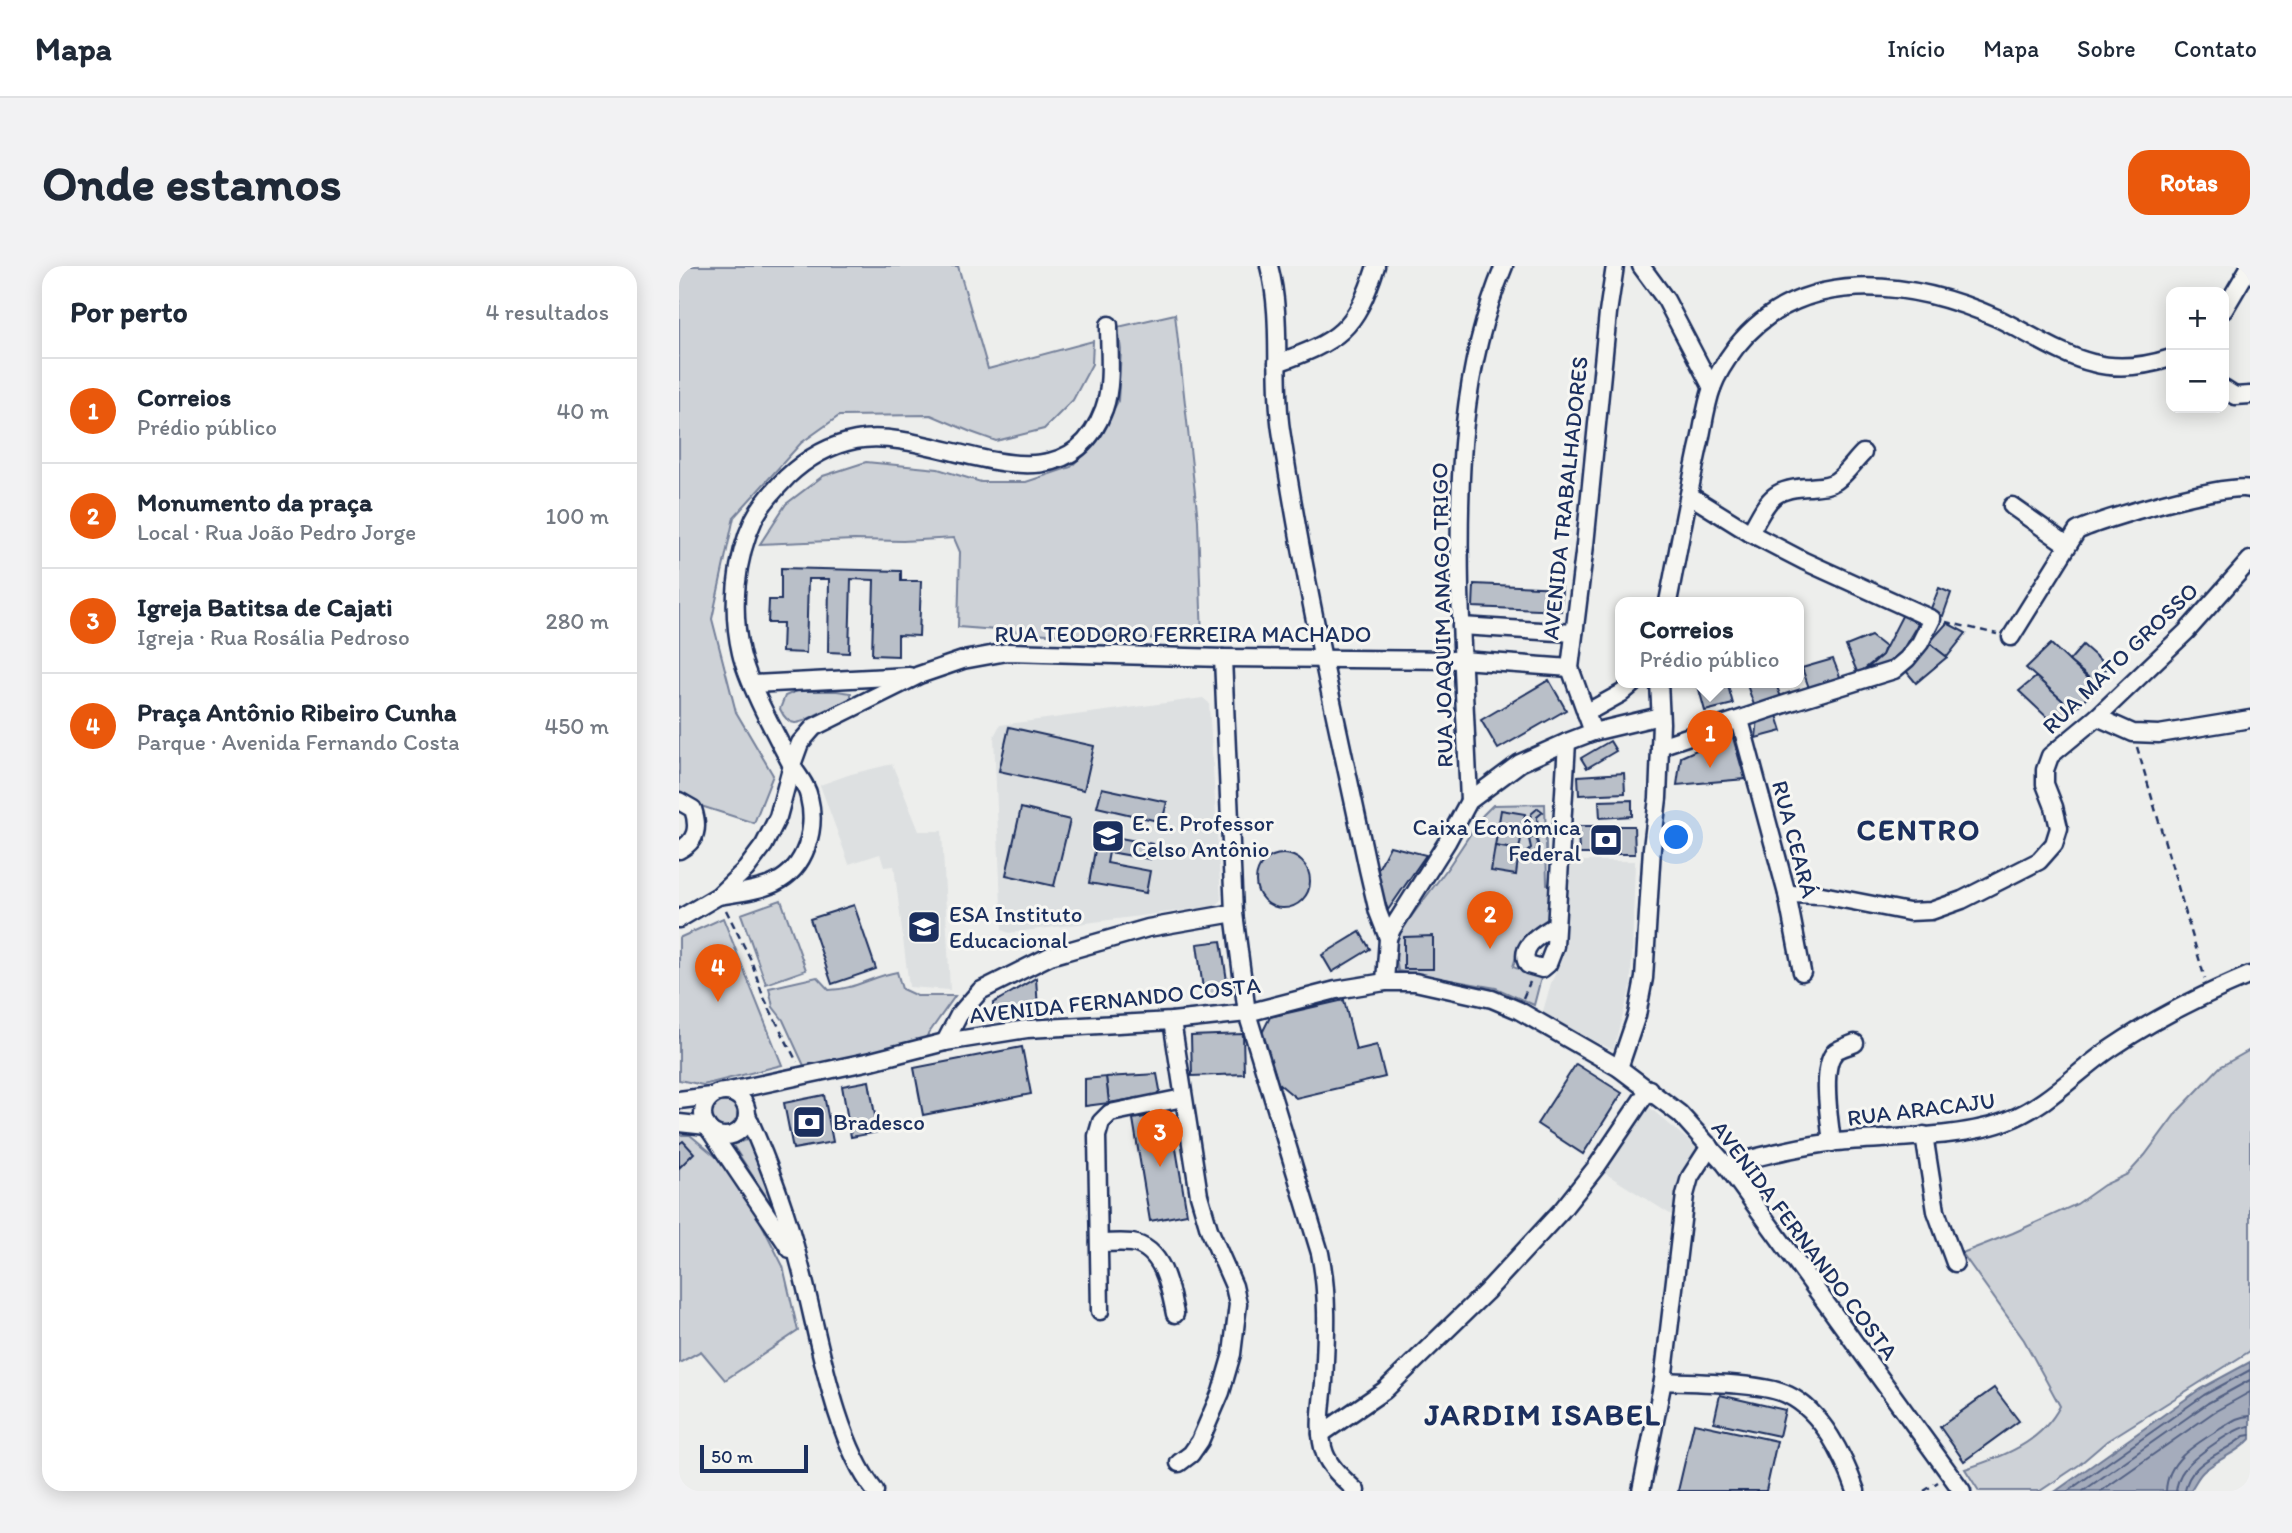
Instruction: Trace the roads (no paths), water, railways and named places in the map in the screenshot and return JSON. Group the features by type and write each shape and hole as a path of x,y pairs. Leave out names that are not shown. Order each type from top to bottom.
{"street":[{"path":"1269,266 1273,283 1281,428 1323,657 1378,912 1388,938"},
{"path":"1277,363 1333,340 1352,320 1367,294 1376,266"},
{"name":"RUA JOAQUIM ANAGO TRIGO","path":"1469,801 1461,626 1461,447 1483,327 1504,266"},
{"name":"AVENIDA TRABALHADORES","path":"1593,732 1570,668 1615,266"},
{"path":"1641,266 1666,300 1712,388"},
{"path":"2229,302 2250,266"},
{"path":"1669,597 1712,388 1743,337 1765,314 1792,299 1823,286 1856,284 1895,287 1939,297 1995,317 2091,363 2117,367 2146,365 2166,359"},
{"path":"679,919 718,896 772,884 788,876 805,850 812,813 809,793 752,684 741,656 737,624 738,583 745,542 755,517 774,490 799,466 827,448 857,439 890,439 1009,464 1033,465 1051,462 1069,454 1084,442 1105,407 1109,325"},
{"path":"2229,392 2235,396 2250,395"},
{"path":"1750,533 1766,504 1777,493 1792,487 1826,485 1836,481 1863,453"},
{"path":"2011,637 2066,544 2077,531 2094,522 2227,488 2250,489"},
{"path":"1660,746 1894,670 1920,643 1932,619 1804,561 1750,533 1689,495"},
{"path":"2013,506 2066,544"},
{"name":"RUA MATO GROSSO","path":"1787,894 1822,895 1909,912 1931,911 1962,900 2039,861 2053,844 2059,828 2045,785 2045,770 2050,756 2097,717 2186,632 2250,560"},
{"path":"1461,626 1574,633"},
{"name":"RUA TEODORO FERREIRA MACHADO","path":"718,896 746,869 764,845 778,817 800,743 814,727 919,675 963,660 1007,652 1223,658 1462,660 1570,668"},
{"path":"1223,658 1234,913 1247,1013 1320,1253 1326,1282 1321,1434 1325,1454 1338,1474 1356,1491"},
{"path":"752,684 919,675"},
{"path":"1586,713 1628,688"},
{"path":"1619,1068 1637,1016 1644,978 1660,746 1659,688"},
{"path":"1385,982 1388,938 1469,801 1520,763 1567,742 1593,732 1660,716"},
{"path":"2097,717 2133,733 2159,734 2250,719"},
{"name":"RUA CEARÁ","path":"1740,720 1787,894 1802,972"},
{"path":"1556,925 1540,934 1528,947 1525,960 1528,965 1542,969 1553,955 1556,925 1567,742"},
{"path":"679,801 694,809 697,829 693,839 679,850"},
{"path":"945,1042 959,1014 980,991 1050,956 1148,928 1234,913"},
{"name":"RUA ARACAJU","path":"1726,1165 1778,1152 1832,1143 1975,1129 2019,1116 2051,1097 2111,1048 2148,1024 2209,992 2250,975"},
{"name":"AVENIDA FERNANDO COSTA","path":"679,1100 871,1061 945,1042 1027,1029 1172,1021 1247,1013 1336,990 1385,982 1415,982 1464,992 1518,1010 1619,1068 1680,1114 1726,1165 1958,1485"},
{"path":"1172,1021 1199,1195 1209,1228 1234,1286 1238,1304 1232,1354 1221,1392 1200,1441 1191,1454 1179,1463"},
{"path":"1832,1143 1827,1090 1830,1060 1835,1051 1855,1043"},
{"path":"1321,1434 1385,1390 1486,1292 1562,1210 1597,1166 1649,1089"},
{"path":"679,1123 708,1128 715,1134 730,1136 742,1128 747,1115 747,1108 738,1096 718,1094 703,1108 703,1116 708,1128 778,1229 801,1269"},
{"path":"1100,1311 1097,1136 1101,1122 1110,1114 1183,1098"},
{"path":"747,1115 771,1170 801,1269 841,1420 854,1455 875,1491"},
{"path":"1924,1135 1935,1211 1955,1263"},
{"path":"1641,1491 1663,1381 1685,1195 1690,1177 1710,1146"},
{"path":"1099,1243 1133,1243 1148,1249 1164,1274 1175,1314"},
{"path":"1663,1381 1770,1389 1789,1395 1827,1432 1845,1461 1856,1491"}],"water":[{"path":"2250,1362 2250,1439 2203,1472 2190,1491 2056,1491 2200,1389"}],"place":[{"name":"Correios","path":"1710,768"},
{"name":"E. E. Professor Celso Antônio","path":"1108,836"},
{"name":"Caixa Econômica Federal","path":"1606,840"},
{"name":"ESA Instituto Educacional","path":"924,927"},
{"name":"Monumento da praça","path":"1490,949"},
{"name":"Praça Antônio Ribeiro Cunha","path":"718,1002"},
{"name":"Bradesco","path":"809,1122"},
{"name":"Igreja Batitsa de Cajati","path":"1160,1167"}],"district":[{"name":"CENTRO","path":"1919,829"},
{"name":"JARDIM ISABEL","path":"1543,1414"}]}
